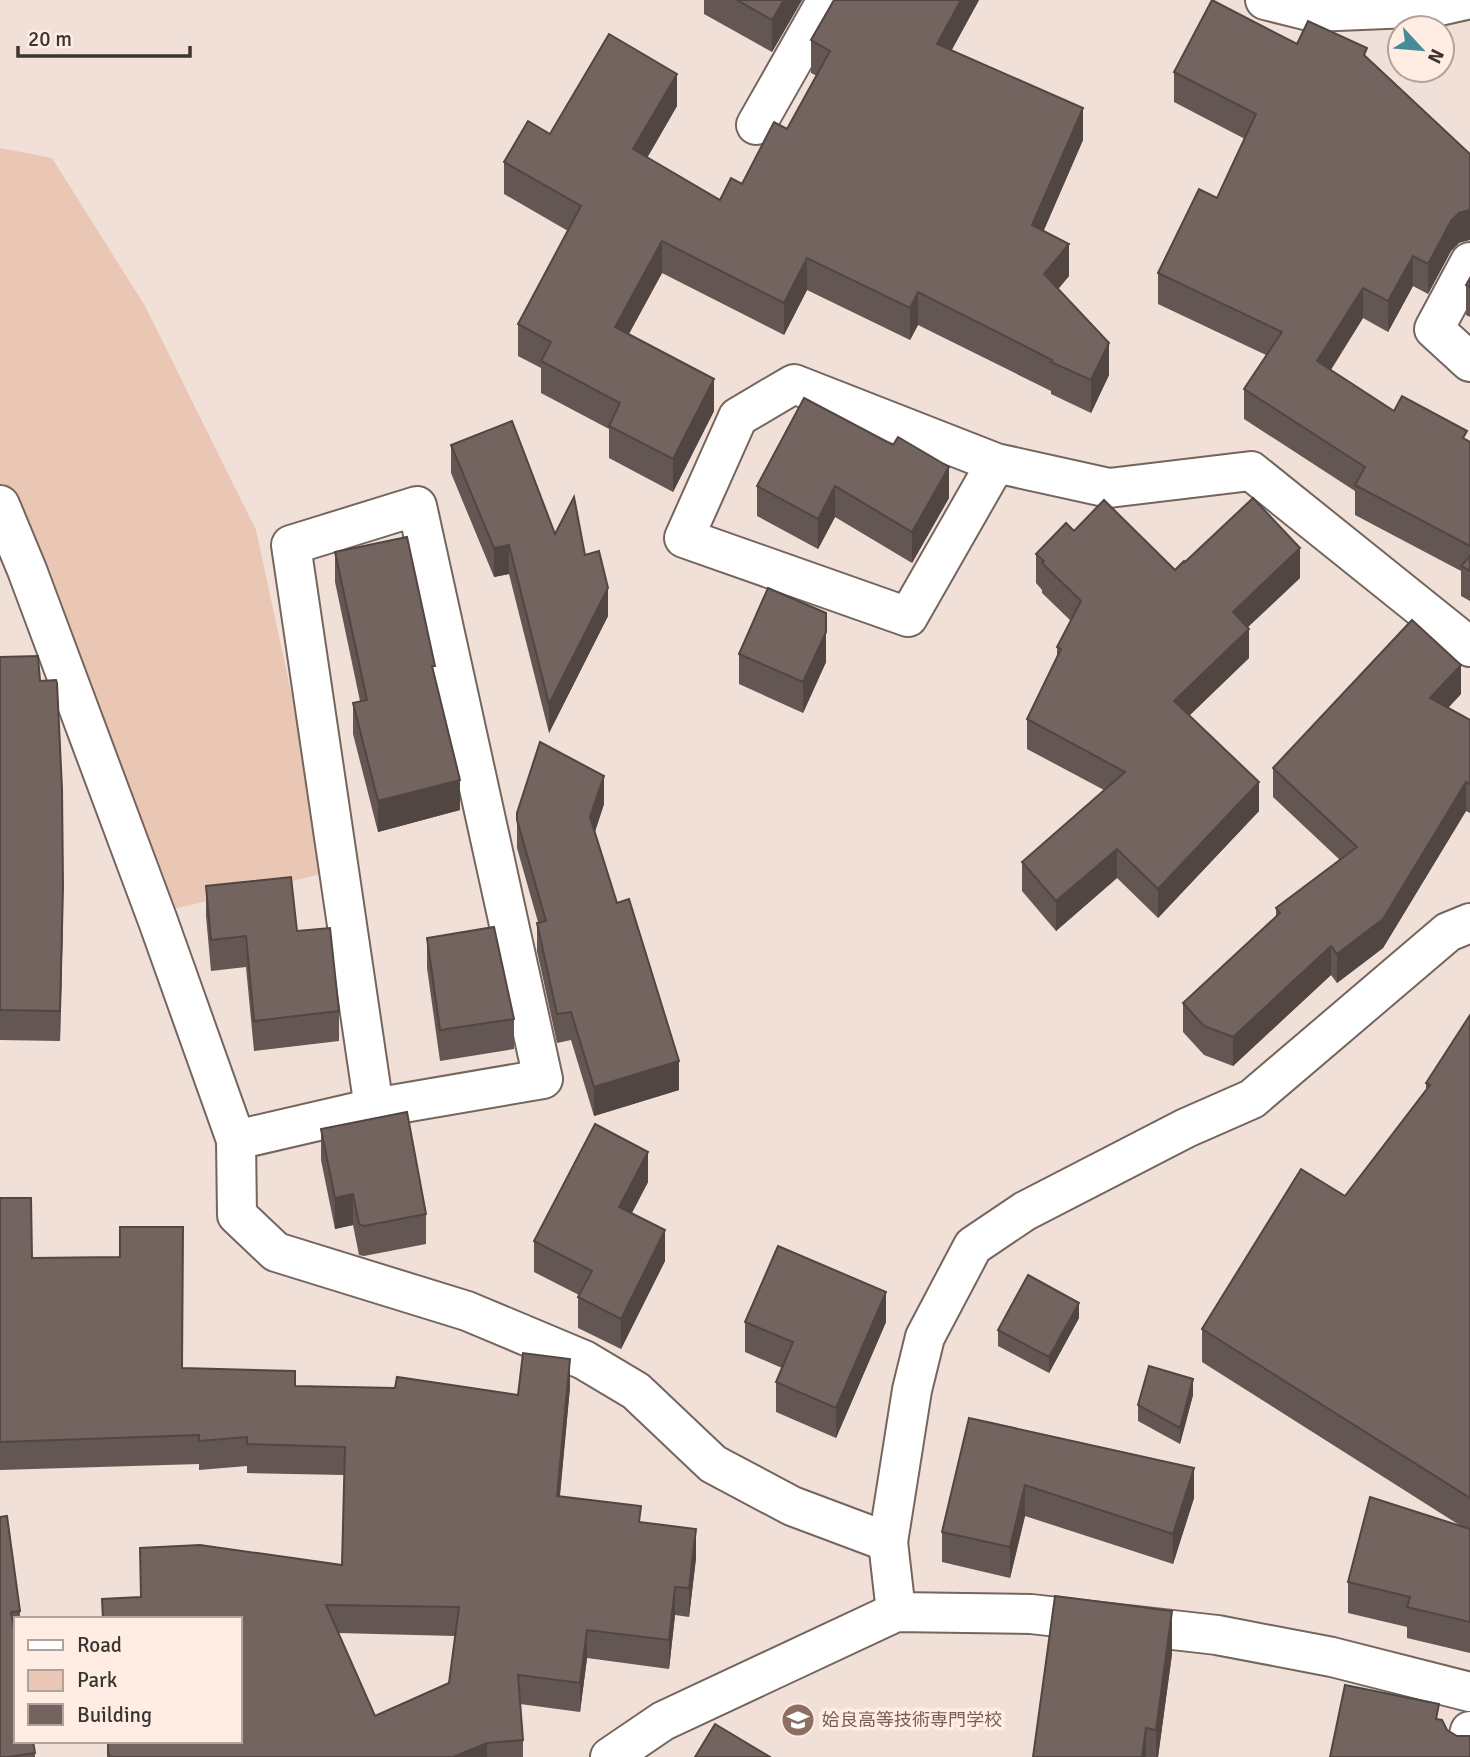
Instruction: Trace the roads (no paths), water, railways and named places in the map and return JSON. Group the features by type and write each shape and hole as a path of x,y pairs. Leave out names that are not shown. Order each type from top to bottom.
{"street":[{"path":"757,125 827,0"},
{"path":"1265,0 1313,12 1435,7 1466,0"},
{"path":"1470,262 1434,329 1470,362"},
{"path":"996,463 908,617 684,538 738,417 794,384 996,463 1109,488 1251,471 1470,648"},
{"path":"0,505 32,583 153,908 236,1140 237,1215 276,1252 467,1311 584,1360 636,1391 713,1464 792,1506 888,1542"},
{"path":"236,1140 374,1108 543,1079 417,506 291,545 374,1108"},
{"path":"896,1612 888,1542 912,1390 925,1337 973,1247 1025,1211 1186,1128 1252,1099 1463,933"},
{"path":"610,1757 663,1721 896,1612 1031,1614 1217,1636 1332,1657 1470,1692"},
{"path":"1463,1757 1470,1731"}],"place":[{"name":"姶良高等技術専門学校","path":"798,1720"}]}
